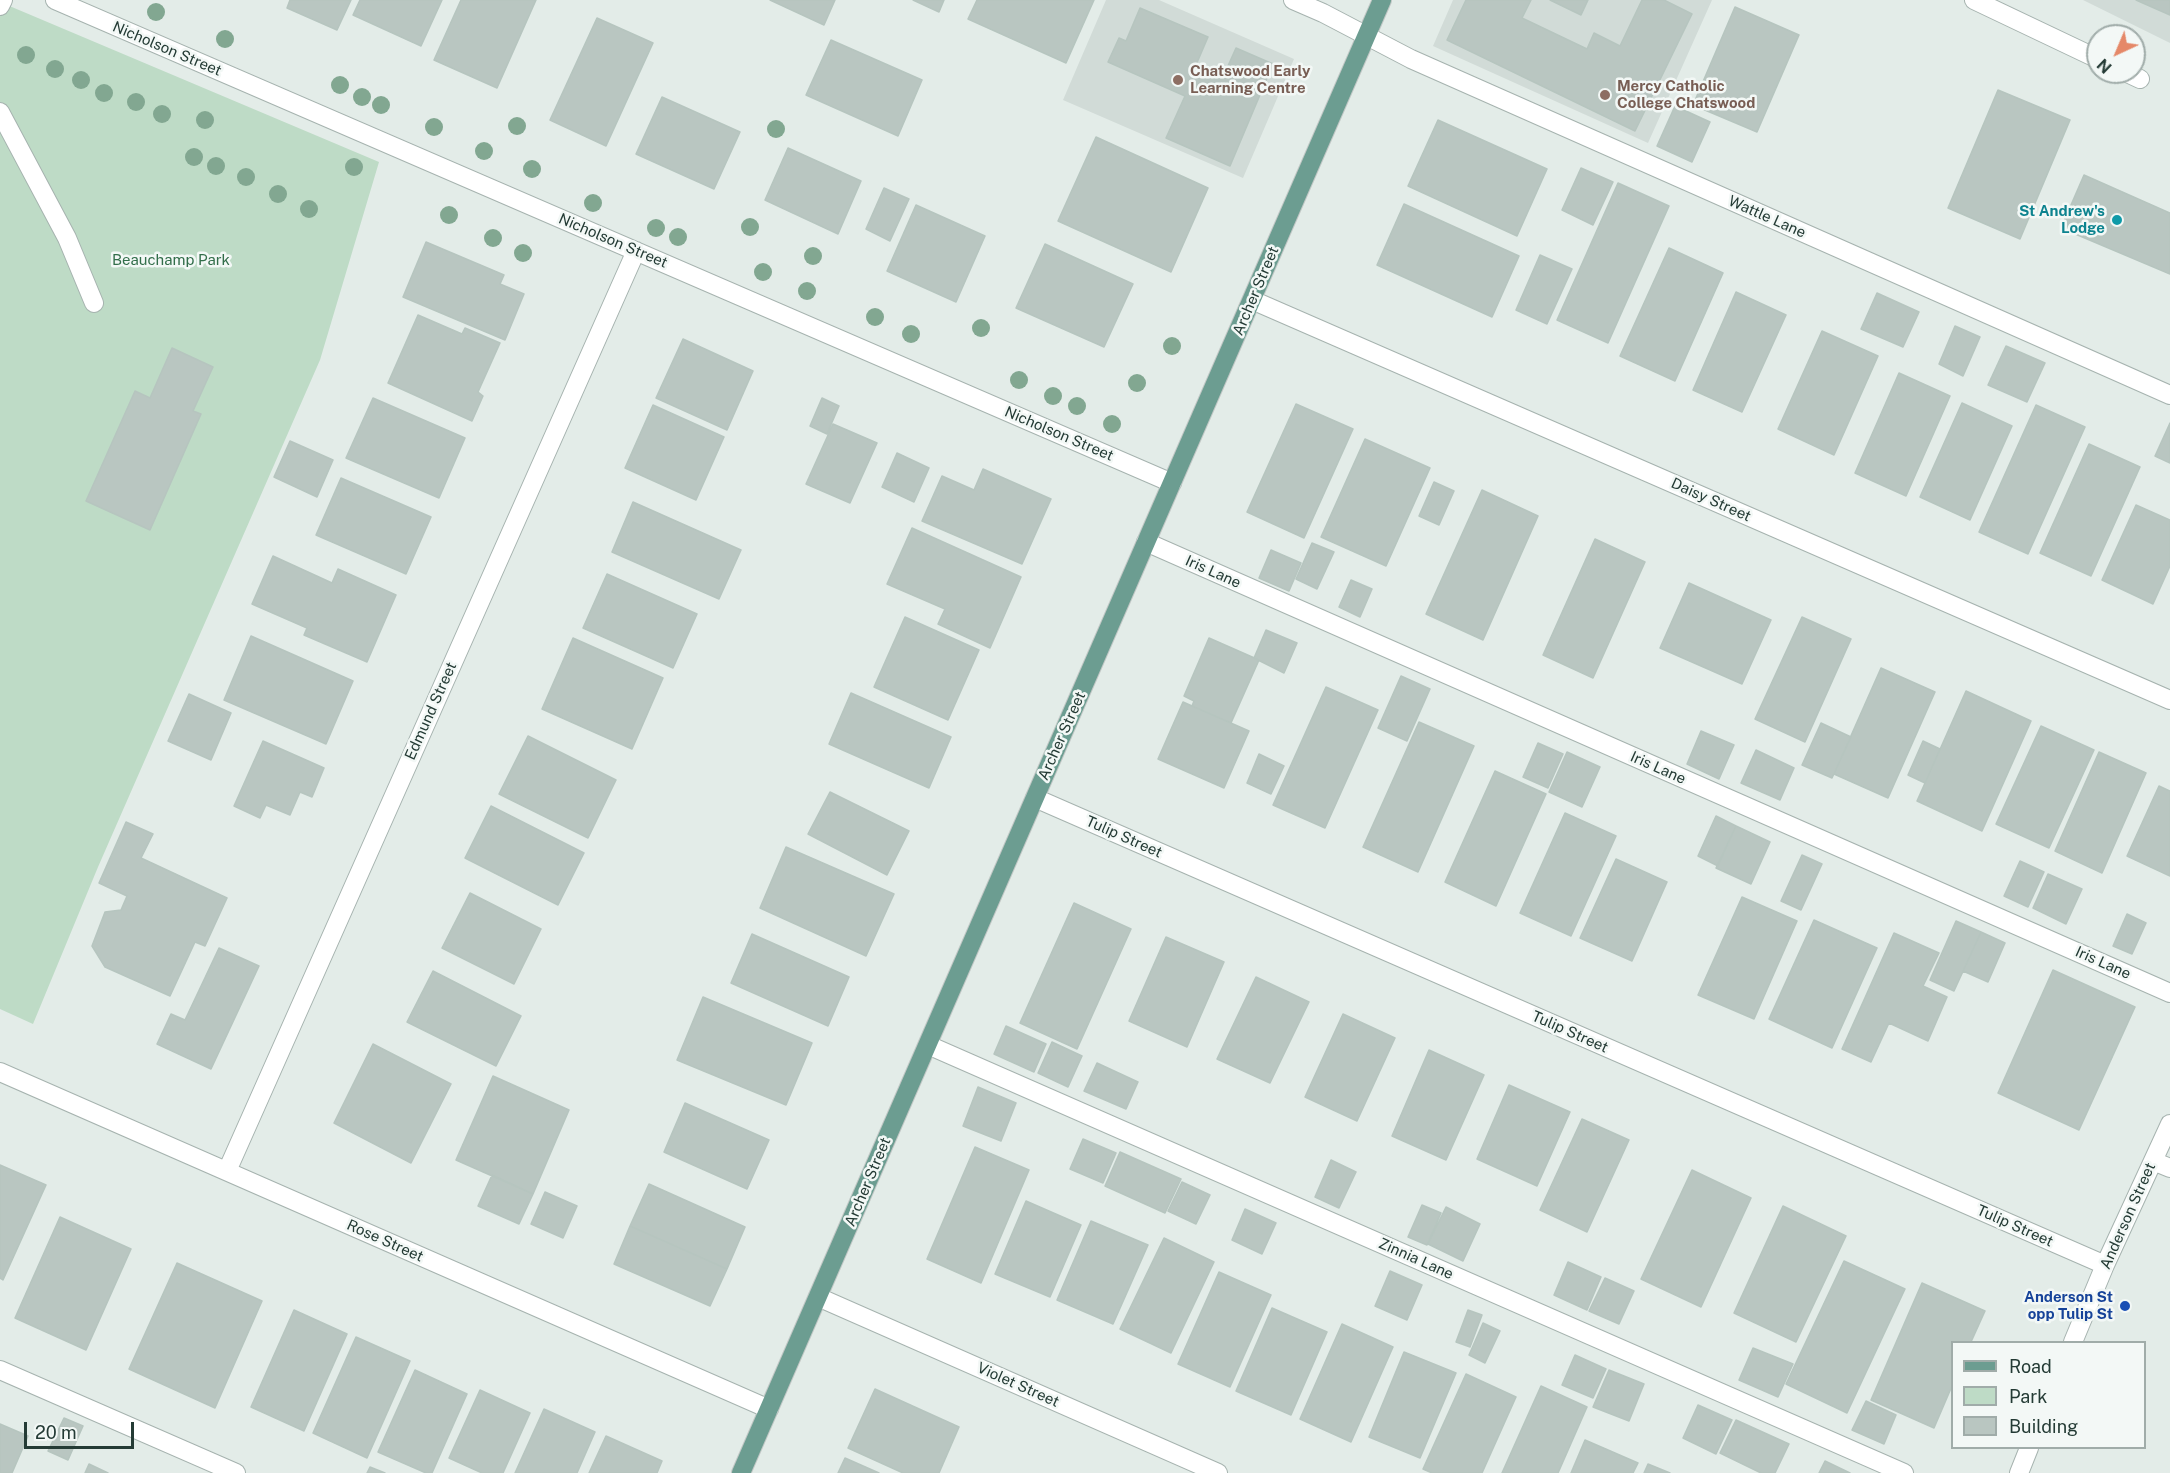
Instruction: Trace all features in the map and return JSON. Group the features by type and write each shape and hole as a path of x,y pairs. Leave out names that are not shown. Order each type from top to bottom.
{"main road":[{"name":"Archer Street","path":"741,1473 1382,0"}],"street":[{"path":"0,6 3,0"},
{"name":"Nicholson Street","path":"55,0 1172,483"},
{"name":"Wattle Lane","path":"1293,0 1367,34 1411,59 2170,395"},
{"path":"1974,0 2086,53"},
{"path":"0,112 68,238 94,303"},
{"name":"Edmund Street","path":"227,1172 636,251"},
{"name":"Daisy Street","path":"1252,300 2170,700"},
{"name":"Iris Lane","path":"1146,543 2170,993"},
{"name":"Tulip Street","path":"1035,798 2105,1265"},
{"name":"Zinnia Lane","path":"928,1045 1904,1473"},
{"name":"Rose Street","path":"0,1072 769,1410"},
{"name":"Anderson Street","path":"2073,1341 2105,1265 2162,1164 2170,1124"},
{"name":"Violet Street","path":"818,1297 1218,1473"},
{"path":"0,1370 236,1473"},
{"path":"2019,1473 2030,1449"}],"shaded area":[{"name":"Chatswood Early Learning Centre","path":"1106,0 1159,0 1294,59 1243,178 1063,100"},
{"name":"Mercy Catholic College Chatswood","path":"1453,0 1712,0 1648,143 1433,46"},
{"path":"2083,0 2170,0 2170,43 2146,31 2146,24 2132,24"}],"green space":[{"name":"Beauchamp Park","path":"0,2 379,162 320,360 98,867 33,1024 0,1009"}],"building":[{"path":"290,0 351,0 337,30 287,8"},
{"path":"360,0 442,0 421,46 353,15"},
{"path":"461,0 536,0 497,88 434,60"},
{"path":"770,0 835,0 824,25"},
{"path":"913,0 944,0 939,12"},
{"path":"977,0 1094,0 1066,63 968,19"},
{"name":"Mercy Catholic College Chatswood","path":"1466,0 1531,0 1522,18 1587,49 1594,33 1620,46 1642,0 1664,0 1692,14 1635,131 1447,40"},
{"path":"1550,0 1588,0 1581,15"},
{"path":"2136,0 2170,0 2170,15"},
{"path":"1735,7 1799,35 1757,132 1693,105"},
{"path":"1140,8 1208,37 1196,65 1223,77 1236,48 1273,64 1230,166 1166,138 1185,96 1108,62 1119,38 1126,41"},
{"path":"597,18 653,43 606,146 550,120"},
{"path":"831,40 922,80 898,136 806,95"},
{"path":"1998,90 2070,120 2020,239 1948,208"},
{"path":"662,97 740,132 714,189 636,154"},
{"path":"1675,106 1710,122 1692,162 1657,146"},
{"path":"1438,120 1547,169 1517,236 1408,186"},
{"path":"1096,137 1208,188 1171,272 1058,221"},
{"path":"788,148 861,181 838,234 765,200"},
{"path":"1581,168 1613,182 1593,225 1562,210"},
{"name":"St Andrew's Lodge","path":"2084,175 2170,213 2170,274 2061,228"},
{"path":"1618,183 1669,206 1608,343 1557,320"},
{"path":"884,188 909,199 890,241 866,229"},
{"path":"1404,204 1519,256 1492,317 1377,265"},
{"path":"916,205 985,236 956,302 887,271"},
{"path":"426,242 504,275 500,284 524,294 505,340 403,297"},
{"path":"1045,244 1133,284 1104,347 1016,308"},
{"path":"1669,248 1723,273 1675,381 1620,356"},
{"path":"1540,255 1572,269 1547,324 1516,310"},
{"path":"1736,292 1786,315 1742,412 1693,390"},
{"path":"1877,293 1919,312 1903,347 1861,329"},
{"path":"418,315 462,334 465,328 500,343 478,392 483,396 472,421 388,383"},
{"path":"1955,326 1980,337 1963,376 1939,364"},
{"path":"1822,331 1878,356 1834,455 1778,429"},
{"path":"683,339 753,371 727,430 656,398"},
{"path":"2006,346 2045,363 2027,402 1988,385"},
{"path":"172,348 213,367 193,411 201,414 150,530 86,501 135,391 150,398"},
{"path":"1899,373 1950,396 1906,496 1855,473"},
{"path":"373,398 465,438 439,498 346,458"},
{"path":"822,398 839,406 827,434 810,426"},
{"path":"1962,403 2012,426 1970,520 1920,497"},
{"path":"1296,404 1353,429 1304,538 1247,512"},
{"path":"653,405 724,437 696,500 625,468"},
{"path":"2036,405 2085,427 2028,554 1979,532"},
{"path":"2170,423 2170,463 2155,456"},
{"path":"833,424 877,443 850,503 806,484"},
{"path":"1365,439 1430,468 1386,566 1321,537"},
{"path":"290,441 333,460 317,497 274,477"},
{"path":"2089,444 2140,467 2091,576 2040,553"},
{"path":"897,453 929,468 914,502 882,487"},
{"path":"983,469 1051,499 1022,564 922,521 942,476 974,490"},
{"path":"341,478 431,517 406,574 316,535"},
{"path":"1434,482 1454,491 1439,525 1419,516"},
{"path":"1482,490 1538,516 1483,640 1426,614"},
{"path":"633,502 741,550 719,599 612,552"},
{"path":"2136,505 2170,520 2170,566 2153,604 2102,580"},
{"path":"912,528 1021,577 990,648 938,624 945,609 887,584"},
{"path":"1595,539 1645,562 1593,678 1543,655"},
{"path":"1312,543 1334,552 1317,589 1296,579"},
{"path":"1271,550 1301,563 1289,591 1259,578"},
{"path":"273,556 332,583 338,569 396,595 367,662 304,635 307,628 252,604"},
{"path":"607,574 697,614 673,668 583,628"},
{"path":"1351,580 1372,589 1360,617 1339,607"},
{"path":"1689,583 1771,620 1742,684 1660,648"},
{"path":"905,617 979,650 948,720 874,687"},
{"path":"1802,617 1851,639 1805,742 1755,719"},
{"path":"1266,630 1297,643 1284,673 1254,658"},
{"path":"251,636 353,681 326,744 224,700"},
{"path":"573,638 663,678 632,749 542,709"},
{"path":"1209,638 1259,660 1231,723 1192,706 1194,701 1184,696"},
{"path":"1881,668 1935,692 1888,798 1834,774"},
{"path":"1401,676 1430,689 1407,741 1378,728"},
{"path":"1326,687 1378,710 1325,828 1273,805"},
{"path":"1966,691 2031,721 1982,831 1917,801"},
{"path":"851,693 951,737 929,788 829,744"},
{"path":"189,694 231,713 211,760 168,741"},
{"path":"1183,702 1249,731 1224,788 1158,759"},
{"path":"1419,722 1474,746 1418,872 1363,847"},
{"path":"1821,723 1851,737 1832,778 1802,765"},
{"path":"2041,726 2094,750 2049,848 1996,824"},
{"path":"1701,731 1734,745 1719,779 1687,764"},
{"path":"528,736 616,780 588,838 499,794"},
{"path":"263,741 324,768 312,797 300,792 290,815 266,805 260,818 234,806"},
{"path":"1923,741 1940,749 1925,783 1908,775"},
{"path":"1538,743 1563,754 1548,788 1523,777"},
{"path":"1756,750 1794,768 1780,800 1741,783"},
{"path":"1567,752 1600,767 1582,807 1549,792"},
{"path":"2099,752 2146,773 2102,873 2055,851"},
{"path":"1259,754 1284,766 1271,794 1247,783"},
{"path":"1495,771 1546,794 1496,906 1445,882"},
{"path":"2159,786 2170,791 2170,876 2127,856"},
{"path":"830,792 909,831 887,875 808,834"},
{"path":"491,806 584,853 558,905 465,858"},
{"path":"1565,813 1616,836 1571,936 1520,913"},
{"path":"1716,816 1736,826 1718,866 1698,856"},
{"path":"126,822 153,834 141,858 227,898 205,946 195,942 170,996 105,967 92,946 105,912 121,910 127,896 99,883"},
{"path":"1736,826 1770,842 1751,884 1716,868"},
{"path":"786,847 894,894 866,956 760,908"},
{"path":"1802,855 1822,864 1801,910 1781,901"},
{"path":"1616,859 1667,882 1632,961 1580,938"},
{"path":"2020,861 2044,872 2028,907 2004,896"},
{"path":"2048,874 2082,889 2066,924 2033,908"},
{"path":"470,893 541,929 514,984 442,948"},
{"path":"1742,897 1797,921 1754,1019 1698,995"},
{"path":"1074,903 1131,929 1077,1049 1020,1023"},
{"path":"2127,914 2146,923 2132,954 2113,946"},
{"path":"1814,920 1877,948 1832,1048 1769,1019"},
{"path":"1956,921 1981,932 1954,991 1930,980"},
{"path":"1981,932 2005,943 1988,982 1963,971"},
{"path":"1894,933 1939,953 1923,986 1947,997 1928,1041 1889,1023 1871,1062 1842,1049"},
{"path":"752,934 849,977 828,1026 731,983"},
{"path":"1166,937 1224,962 1187,1047 1129,1021"},
{"path":"219,948 259,966 211,1069 157,1044 171,1014 185,1020"},
{"path":"2053,970 2135,1007 2079,1130 1998,1093"},
{"path":"433,971 521,1016 496,1066 407,1022"},
{"path":"1256,977 1309,1002 1270,1083 1217,1059"},
{"path":"703,997 812,1043 786,1105 677,1060"},
{"path":"1343,1014 1395,1038 1357,1121 1305,1097"},
{"path":"1006,1026 1046,1044 1034,1072 994,1054"},
{"path":"1052,1042 1082,1056 1068,1087 1038,1073"},
{"path":"373,1044 451,1084 411,1163 334,1123"},
{"path":"1429,1050 1484,1075 1446,1160 1392,1136"},
{"path":"1097,1063 1138,1082 1126,1109 1084,1091"},
{"path":"493,1076 569,1110 533,1194 456,1160"},
{"path":"1509,1085 1570,1112 1537,1186 1477,1159"},
{"path":"978,1087 1016,1103 1001,1141 963,1126"},
{"path":"685,1103 769,1140 747,1189 664,1152"},
{"path":"1582,1119 1629,1140 1587,1232 1540,1210"},
{"path":"1083,1139 1116,1153 1103,1183 1070,1169"},
{"path":"975,1147 1029,1170 981,1283 927,1259"},
{"path":"1120,1152 1181,1179 1165,1213 1105,1186"},
{"path":"1331,1160 1356,1172 1339,1208 1315,1197"},
{"path":"0,1165 46,1185 3,1280 0,1278"},
{"path":"1692,1170 1751,1198 1701,1307 1641,1279"},
{"path":"492,1175 533,1194 519,1224 478,1206"},
{"path":"1182,1182 1210,1195 1196,1224 1168,1211"},
{"path":"649,1184 745,1227 727,1269 630,1226"},
{"path":"545,1192 577,1206 563,1238 531,1224"},
{"path":"1026,1201 1081,1225 1050,1297 995,1274"},
{"path":"1422,1205 1441,1213 1427,1245 1408,1237"},
{"path":"1783,1206 1846,1236 1796,1342 1734,1313"},
{"path":"1446,1207 1480,1224 1463,1261 1428,1244"},
{"path":"1245,1209 1276,1223 1262,1254 1232,1240"},
{"path":"60,1217 131,1249 86,1350 15,1318"},
{"path":"1091,1221 1148,1245 1113,1324 1057,1300"},
{"path":"630,1226 727,1269 710,1306 614,1264"},
{"path":"1164,1238 1214,1262 1171,1353 1120,1329"},
{"path":"1844,1261 1905,1289 1847,1413 1786,1384"},
{"path":"1568,1262 1601,1277 1587,1310 1554,1295"},
{"path":"177,1263 262,1301 215,1408 129,1369"},
{"path":"1390,1271 1422,1285 1407,1320 1375,1306"},
{"path":"1219,1272 1271,1295 1230,1387 1178,1364"},
{"path":"1605,1278 1634,1291 1619,1324 1589,1311"},
{"path":"1922,1283 1985,1311 1971,1341 1951,1341 1951,1388 1934,1428 1871,1400"},
{"path":"1272,1308 1327,1332 1291,1415 1236,1391"},
{"path":"294,1310 347,1334 304,1431 251,1407"},
{"path":"1468,1310 1482,1315 1470,1347 1456,1342"},
{"path":"1483,1323 1500,1331 1485,1363 1469,1355"},
{"path":"1342,1324 1393,1347 1351,1442 1300,1419"},
{"path":"356,1337 410,1361 367,1458 313,1433"},
{"path":"1753,1348 1793,1364 1778,1397 1739,1380"},
{"path":"1404,1352 1456,1373 1420,1458 1369,1437"},
{"path":"1575,1355 1606,1369 1593,1398 1562,1385"},
{"path":"415,1370 467,1394 432,1473 426,1473 378,1452"},
{"path":"1609,1370 1644,1384 1629,1421 1593,1407"},
{"path":"1466,1374 1516,1397 1482,1473 1432,1473 1423,1469"},
{"path":"1541,1386 1587,1407 1558,1473 1502,1473"},
{"path":"875,1389 959,1427 939,1473 903,1473 848,1448"},
{"path":"480,1390 530,1413 503,1473 482,1473 449,1458"},
{"path":"1866,1401 1896,1415 1884,1444 1852,1430"},
{"path":"1698,1405 1732,1420 1716,1454 1683,1438"},
{"path":"544,1409 595,1432 577,1473 515,1473"},
{"path":"64,1418 83,1426 68,1460 48,1451"},
{"path":"1736,1420 1789,1444 1775,1473 1761,1473 1720,1453"},
{"path":"0,1424 28,1436 12,1473 0,1473"},
{"path":"606,1436 662,1461 657,1473 589,1473"},
{"path":"1585,1440 1638,1463 1633,1473 1571,1473"},
{"path":"845,1458 879,1473 838,1473"},
{"path":"1825,1461 1850,1473 1819,1473"},
{"path":"89,1464 108,1473 85,1473"},
{"path":"1648,1464 1670,1473 1644,1473"},
{"path":"370,1467 385,1473 367,1473"}],"place":[{"name":"Chatswood Early Learning Centre","path":"1178,80"},
{"name":"Mercy Catholic College Chatswood","path":"1605,95"},
{"name":"St Andrew's Lodge","path":"2117,220"},
{"name":"Anderson St opp Tulip St","path":"2125,1306"}]}
